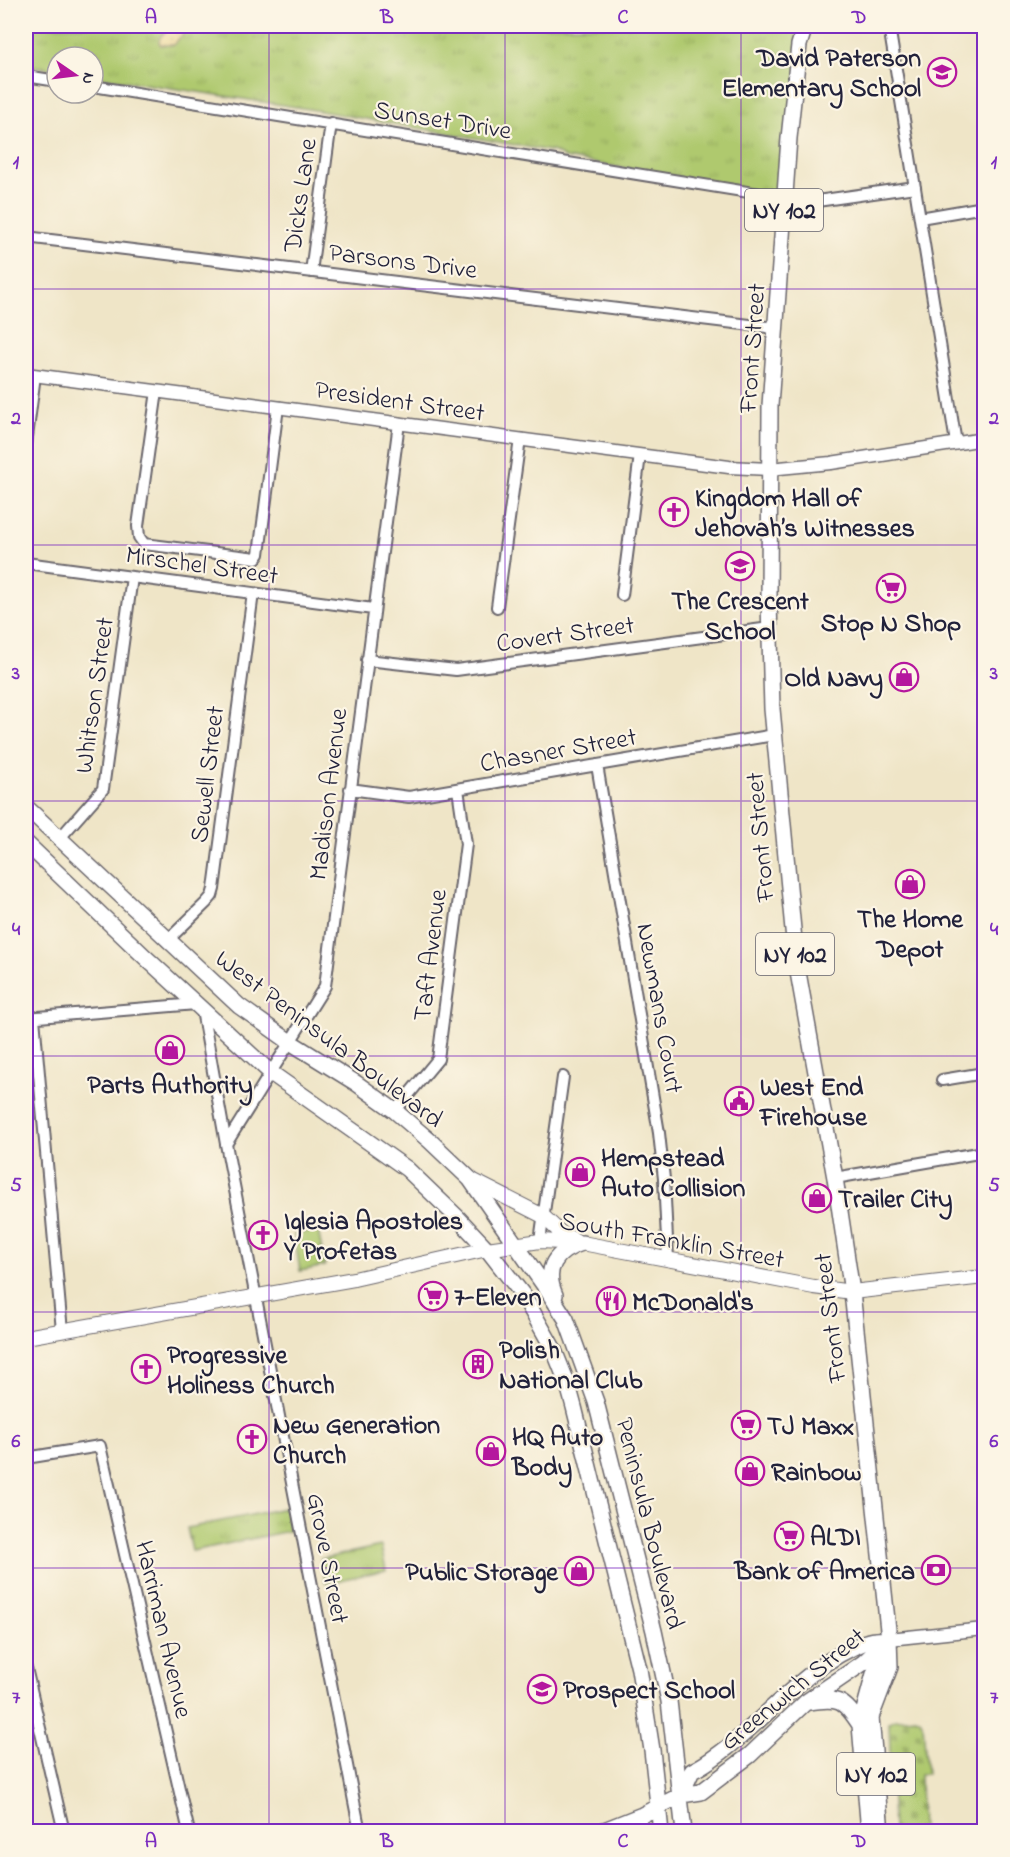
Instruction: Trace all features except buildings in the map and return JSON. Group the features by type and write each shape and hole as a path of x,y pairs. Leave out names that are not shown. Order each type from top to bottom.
{"main road":[{"name":"Front Street","path":"805,26 798,57 785,198 770,406 770,628 774,735 796,961 835,1178 852,1292 889,1639 891,1667 871,1717 881,1832"},
{"name":"West Peninsula Boulevard","path":"26,807 239,1006 290,1042 356,1083 395,1111 430,1141 470,1179 516,1244"},
{"name":"West Peninsula Boulevard","path":"26,843 271,1073 406,1169 488,1249"},
{"path":"470,1179 543,1216 561,1234 582,1243"},
{"name":"South Franklin Street","path":"26,1337 354,1279 488,1249 540,1241 582,1243 814,1287 852,1292 984,1277"},
{"path":"566,1319 550,1285 552,1267 558,1256 582,1243"},
{"name":"Peninsula Boulevard","path":"516,1244 566,1319 596,1402 654,1631 669,1701 684,1832"},
{"name":"Peninsula Boulevard","path":"488,1249 523,1295 542,1327 568,1385 639,1669 652,1750 661,1832"},
{"name":"Front Street","path":"869,1832 860,1725 874,1674 889,1639"},
{"name":"Greenwich Street","path":"681,1795 692,1771 702,1767 744,1734 799,1683 837,1657 868,1641 889,1639"},
{"name":"Greenwich Street","path":"604,1830 659,1807 681,1795 701,1792 750,1755 806,1702 863,1663 889,1639"},
{"path":"806,1702 826,1699 841,1702 849,1708 860,1725"},
{"path":"604,1830 626,1832"}],"street":[{"path":"889,26 956,443"},
{"path":"26,76 45,79"},
{"name":"Sunset Drive","path":"105,88 331,123 785,198 803,203 915,187"},
{"name":"Dicks Lane","path":"311,272 331,123"},
{"path":"920,218 984,207"},
{"name":"Parsons Drive","path":"26,237 775,328"},
{"path":"26,445 30,374"},
{"name":"President Street","path":"30,374 729,467 769,469 831,463 984,439"},
{"path":"157,391 138,526 139,537 144,544 256,558 261,546 278,407"},
{"name":"Madison Avenue","path":"226,1144 326,986 373,609 399,423"},
{"path":"497,607 520,439"},
{"path":"622,595 640,454"},
{"name":"Mirschel Street","path":"26,563 373,609"},
{"name":"Whitson Street","path":"60,838 104,789 132,578"},
{"name":"Sewell Street","path":"167,941 212,897 214,889 253,593"},
{"name":"Covert Street","path":"367,660 456,670 770,628"},
{"name":"Chasner Street","path":"350,789 409,797 774,735"},
{"name":"Newmans Court","path":"597,765 659,1133 668,1259"},
{"name":"Taft Avenue","path":"395,1111 438,1059 466,844 458,789"},
{"path":"62,1331 30,1018 199,1007"},
{"name":"Grove Street","path":"199,1007 360,1832"},
{"path":"942,1080 984,1073"},
{"path":"540,1241 563,1077"},
{"path":"835,1178 984,1152"},
{"name":"Harriman Avenue","path":"26,1458 100,1446 189,1832"},
{"path":"889,1639 984,1629"},
{"path":"26,1668 64,1832"}],"green space":[{"path":"26,26 803,26 782,195 565,158 555,152 309,109 105,78 105,45 45,45 45,68 26,65"},
{"path":"318,1230 325,1266 300,1271 294,1234"},
{"path":"285,1508 289,1531 192,1551 187,1528"},
{"path":"381,1546 386,1570 326,1583 321,1559"},
{"path":"915,1717 923,1724 927,1774 920,1774 922,1831 893,1831 889,1723 895,1719"}],"sand":[{"path":"171,26 186,26 187,30 173,45 161,45 160,37"}],"place":[{"name":"David Paterson Elementary School","path":"942,72"},
{"name":"Kingdom Hall of Jehovah’s Witnesses","path":"674,512"},
{"name":"The Crescent School","path":"740,566"},
{"name":"Stop N Shop","path":"891,588"},
{"name":"Old Navy","path":"904,677"},
{"name":"The Home Depot","path":"910,884"},
{"name":"Parts Authority","path":"170,1050"},
{"name":"West End Firehouse","path":"739,1101"},
{"name":"Hempstead Auto Collision","path":"580,1172"},
{"name":"Trailer City","path":"817,1198"},
{"name":"Iglesia Apostoles Y Profetas","path":"263,1235"},
{"name":"7-Eleven","path":"433,1296"},
{"name":"McDonald's","path":"611,1301"},
{"name":"Polish National Club","path":"478,1364"},
{"name":"Progressive Holiness Church","path":"146,1369"},
{"name":"TJ Maxx","path":"746,1425"},
{"name":"New Generation Church","path":"252,1439"},
{"name":"HQ Auto Body","path":"491,1451"},
{"name":"Rainbow","path":"750,1471"},
{"name":"ALDI","path":"789,1536"},
{"name":"Bank of America","path":"936,1570"},
{"name":"Public Storage","path":"579,1571"},
{"name":"Prospect School","path":"542,1689"}]}
